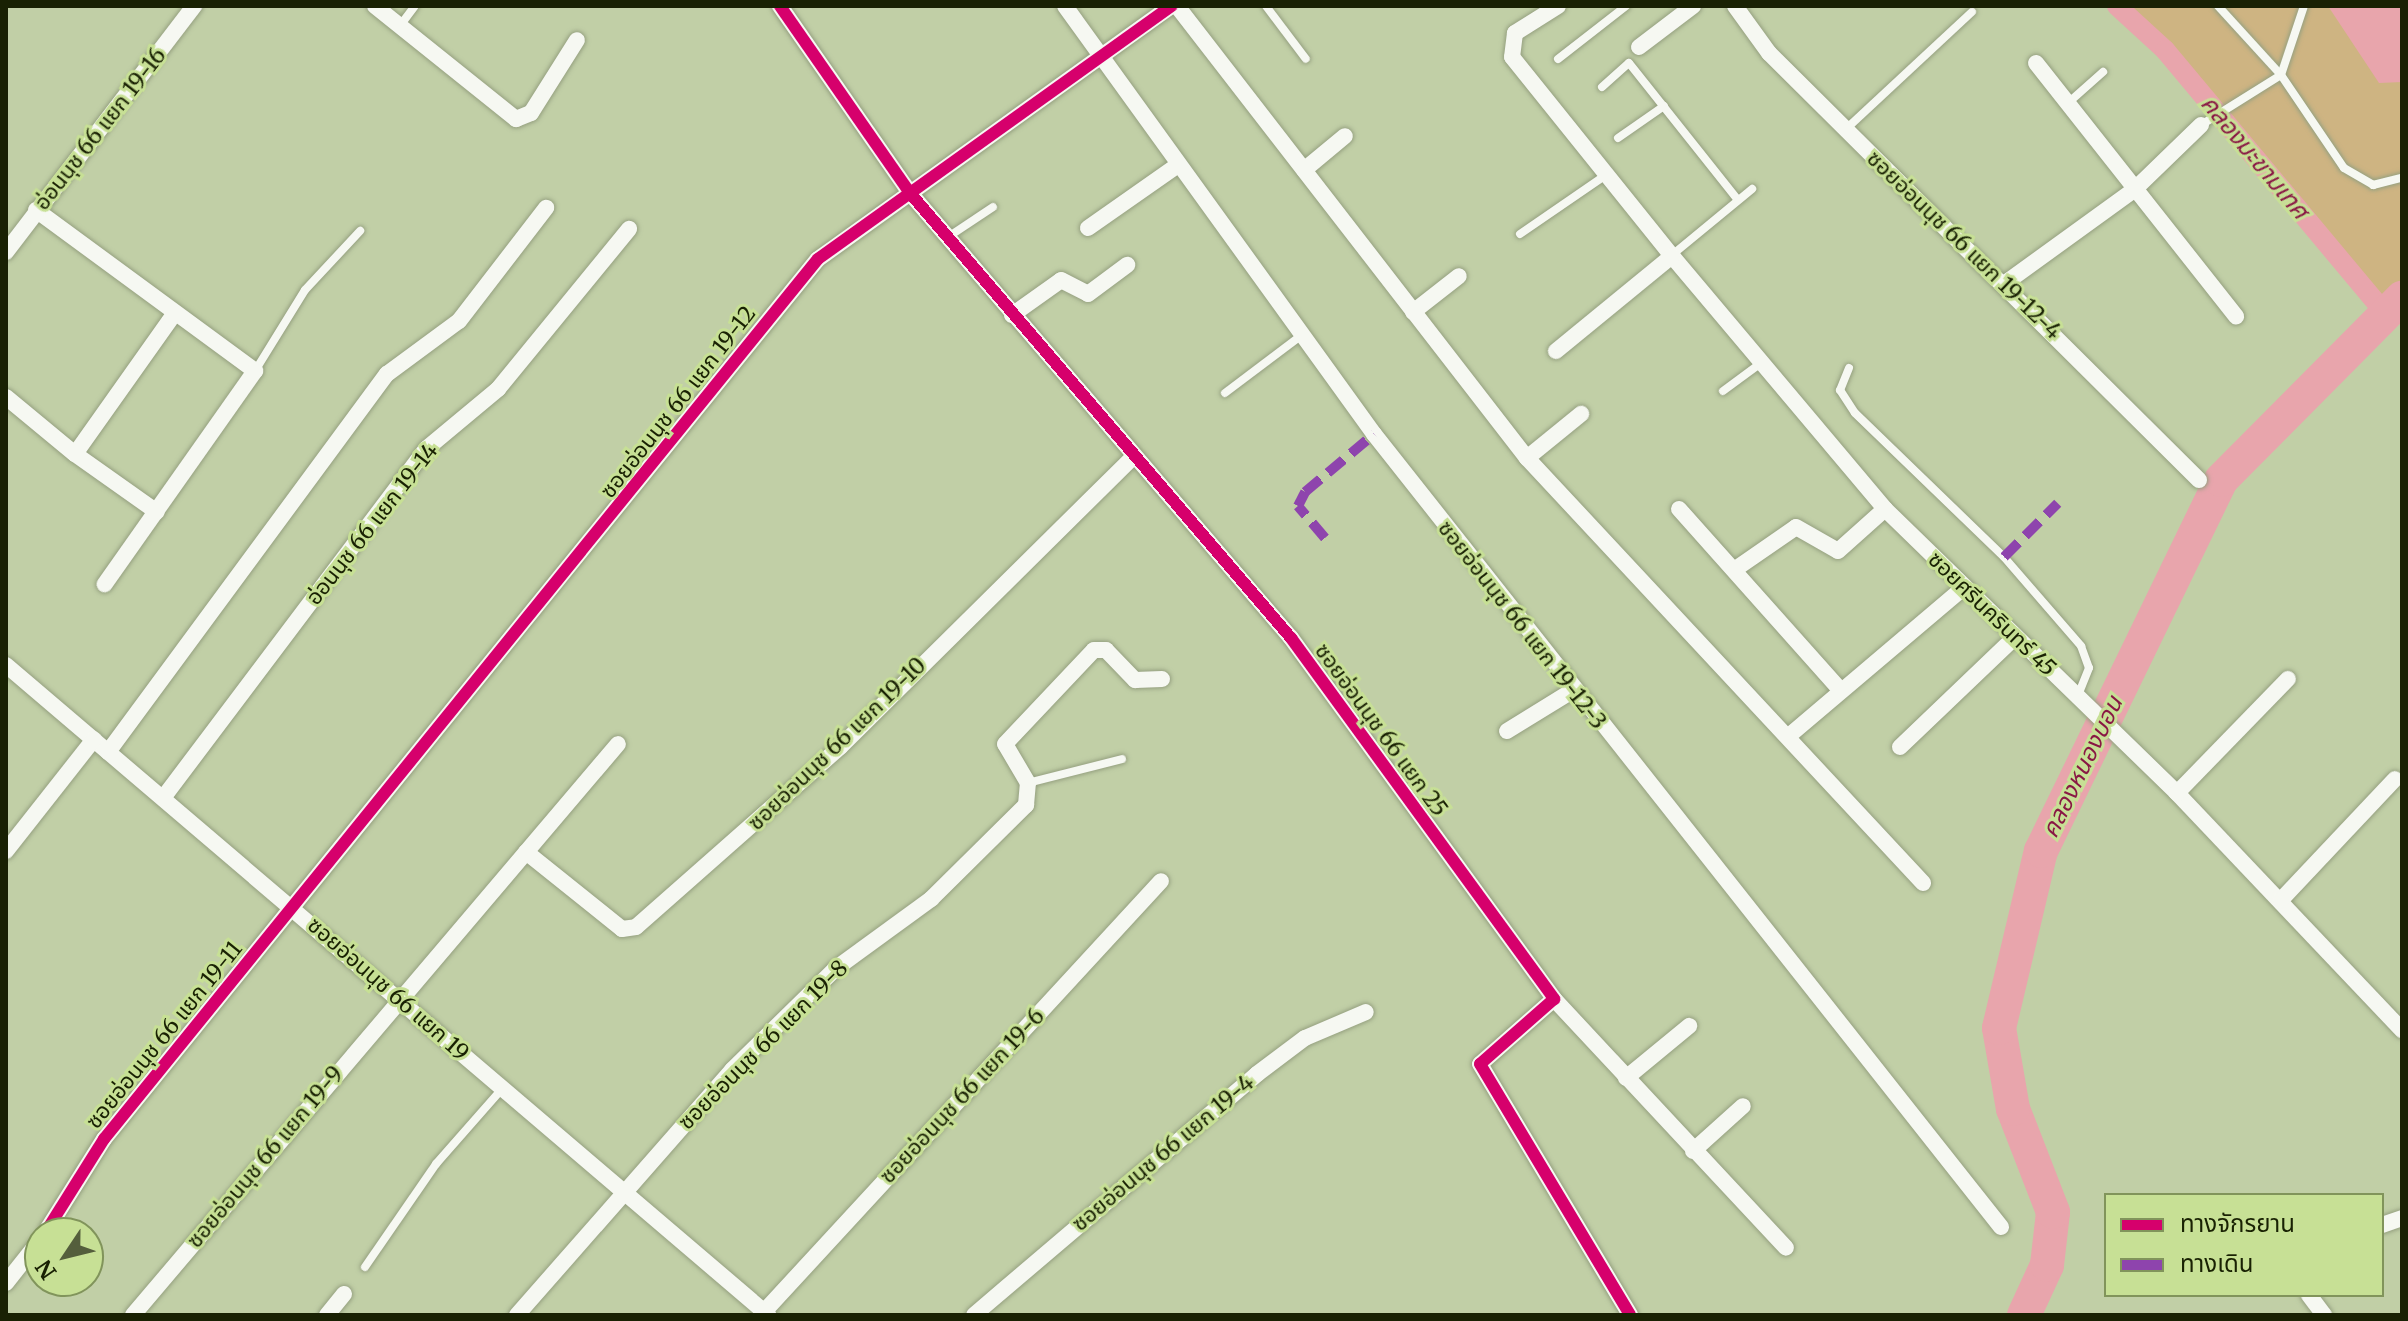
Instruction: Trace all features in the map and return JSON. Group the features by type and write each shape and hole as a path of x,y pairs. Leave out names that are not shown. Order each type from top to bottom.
{"street":[{"name":"อ่อนนุช 66 แยก 19-16","path":"6,252 194,6"},
{"path":"375,6 398,27 523,119 577,40"},
{"name":"ซอยอ่อนนุช 66 แยก 25","path":"780,6 910,193 1131,459 1291,638 1554,999 1786,1248"},
{"name":"ซอยอ่อนนุช 66 แยก 19-12-3","path":"1065,6 1302,335 1572,691 2001,1227"},
{"path":"1175,6 1527,458 1791,734 1923,883"},
{"name":"ซอยอ่อนนุช 66 แยก 19-12","path":"294,908 795,286 838,241 1175,6"},
{"name":"ซอยศรีนครินทร์ 45","path":"1558,6 1515,33 1512,57 1672,256 1885,509 2177,793 2401,1027"},
{"path":"1639,47 1693,6"},
{"name":"ซอยอ่อนนุช 66 แยก 19-12-4","path":"1735,6 1769,53 2199,480"},
{"path":"2036,63 2236,316"},
{"path":"2004,284 2135,189 2201,125"},
{"path":"1304,170 1345,136"},
{"path":"1088,228 1178,165"},
{"path":"108,752 387,374 459,321 546,208"},
{"path":"36,210 255,371 105,584"},
{"name":"อ่อนนุช 66 แยก 19-14","path":"163,798 426,449 498,389 629,229"},
{"path":"1556,351 1672,256"},
{"path":"1012,315 1061,280 1088,294 1127,265"},
{"path":"1413,312 1459,276"},
{"path":"75,454 175,313"},
{"path":"6,397 75,454 157,512"},
{"path":"1527,458 1581,414"},
{"name":"ซอยอ่อนนุช 66 แยก 19-10","path":"526,852 622,929 636,927 840,747 1131,459"},
{"path":"1679,509 1840,690"},
{"path":"1734,570 1796,527 1838,551 1885,509"},
{"path":"1791,734 1963,588"},
{"path":"1900,747 2015,637"},
{"path":"1028,783 1005,754 1008,736 1094,650 1106,650 1135,680 1162,679"},
{"name":"ซอยอ่อนนุช 66 แยก 19","path":"6,665 294,908 501,1090 764,1314"},
{"path":"2177,793 2288,679"},
{"path":"1507,731 1572,691"},
{"path":"6,851 94,739"},
{"path":"398,999 618,744"},
{"path":"2281,900 2395,779"},
{"name":"ซอยอ่อนนุช 66 แยก 19-8","path":"517,1315 621,1193 835,969 931,899 1026,805 1028,783"},
{"name":"ซอยอ่อนนุช 66 แยก 19-6","path":"764,1314 1161,881"},
{"name":"ซอยอ่อนนุช 66 แยก 19-11","path":"55,1217 104,1139 294,908"},
{"name":"ซอยอ่อนนุช 66 แยก 19-9","path":"133,1315 398,999"},
{"path":"1554,999 1480,1064 1630,1315"},
{"name":"ซอยอ่อนนุช 66 แยก 19-4","path":"974,1315 1257,1074 1305,1038 1366,1012"},
{"path":"1626,1078 1689,1026"},
{"path":"1693,1151 1743,1106"},
{"path":"6,1283 24,1260"},
{"path":"327,1315 344,1294"},
{"path":"2310,1297 2324,1315"}],"lane":[{"path":"398,27 415,6"},
{"path":"1266,6 1306,59"},
{"path":"1558,59 1626,6"},
{"path":"2218,6 2281,75 2344,168 2373,185 2402,178"},
{"path":"2201,125 2232,101 2281,75 2304,6"},
{"path":"1846,129 1972,12"},
{"path":"1602,87 1629,63 1738,200"},
{"path":"2068,103 2103,72"},
{"path":"1618,138 1664,106"},
{"path":"1520,234 1606,175"},
{"path":"1672,256 1752,189"},
{"path":"947,237 993,207"},
{"path":"255,371 305,290 360,231"},
{"path":"1225,393 1302,335"},
{"path":"1723,391 1763,362"},
{"path":"1849,368 1840,390 1855,413 2004,557 2081,646 2089,668 2078,696"},
{"path":"1028,783 1122,759"},
{"path":"365,1267 436,1164 501,1090"}],"shaded area":[{"path":"2117,6 2402,6 2402,298 2386,314 2165,50"},
{"path":"2328,6 2402,6 2402,82 2379,83"}],"waterway":[{"name":"คลองมะขามเทศ","path":"2117,6 2165,50 2386,314"},
{"name":"คลองหนองบอน","path":"2024,1315 2047,1265 2053,1212 2013,1109 1999,1028 2041,851 2221,480 2402,298"}],"marked path":[{"path":"1325,538 1298,506 1305,492 1374,434"},
{"path":"2004,557 2058,503"}],"cycle path":[{"path":"780,6 910,193 1291,638 1554,999 1480,1064 1630,1315"},
{"path":"55,1217 104,1139 818,259 1172,6"}]}
